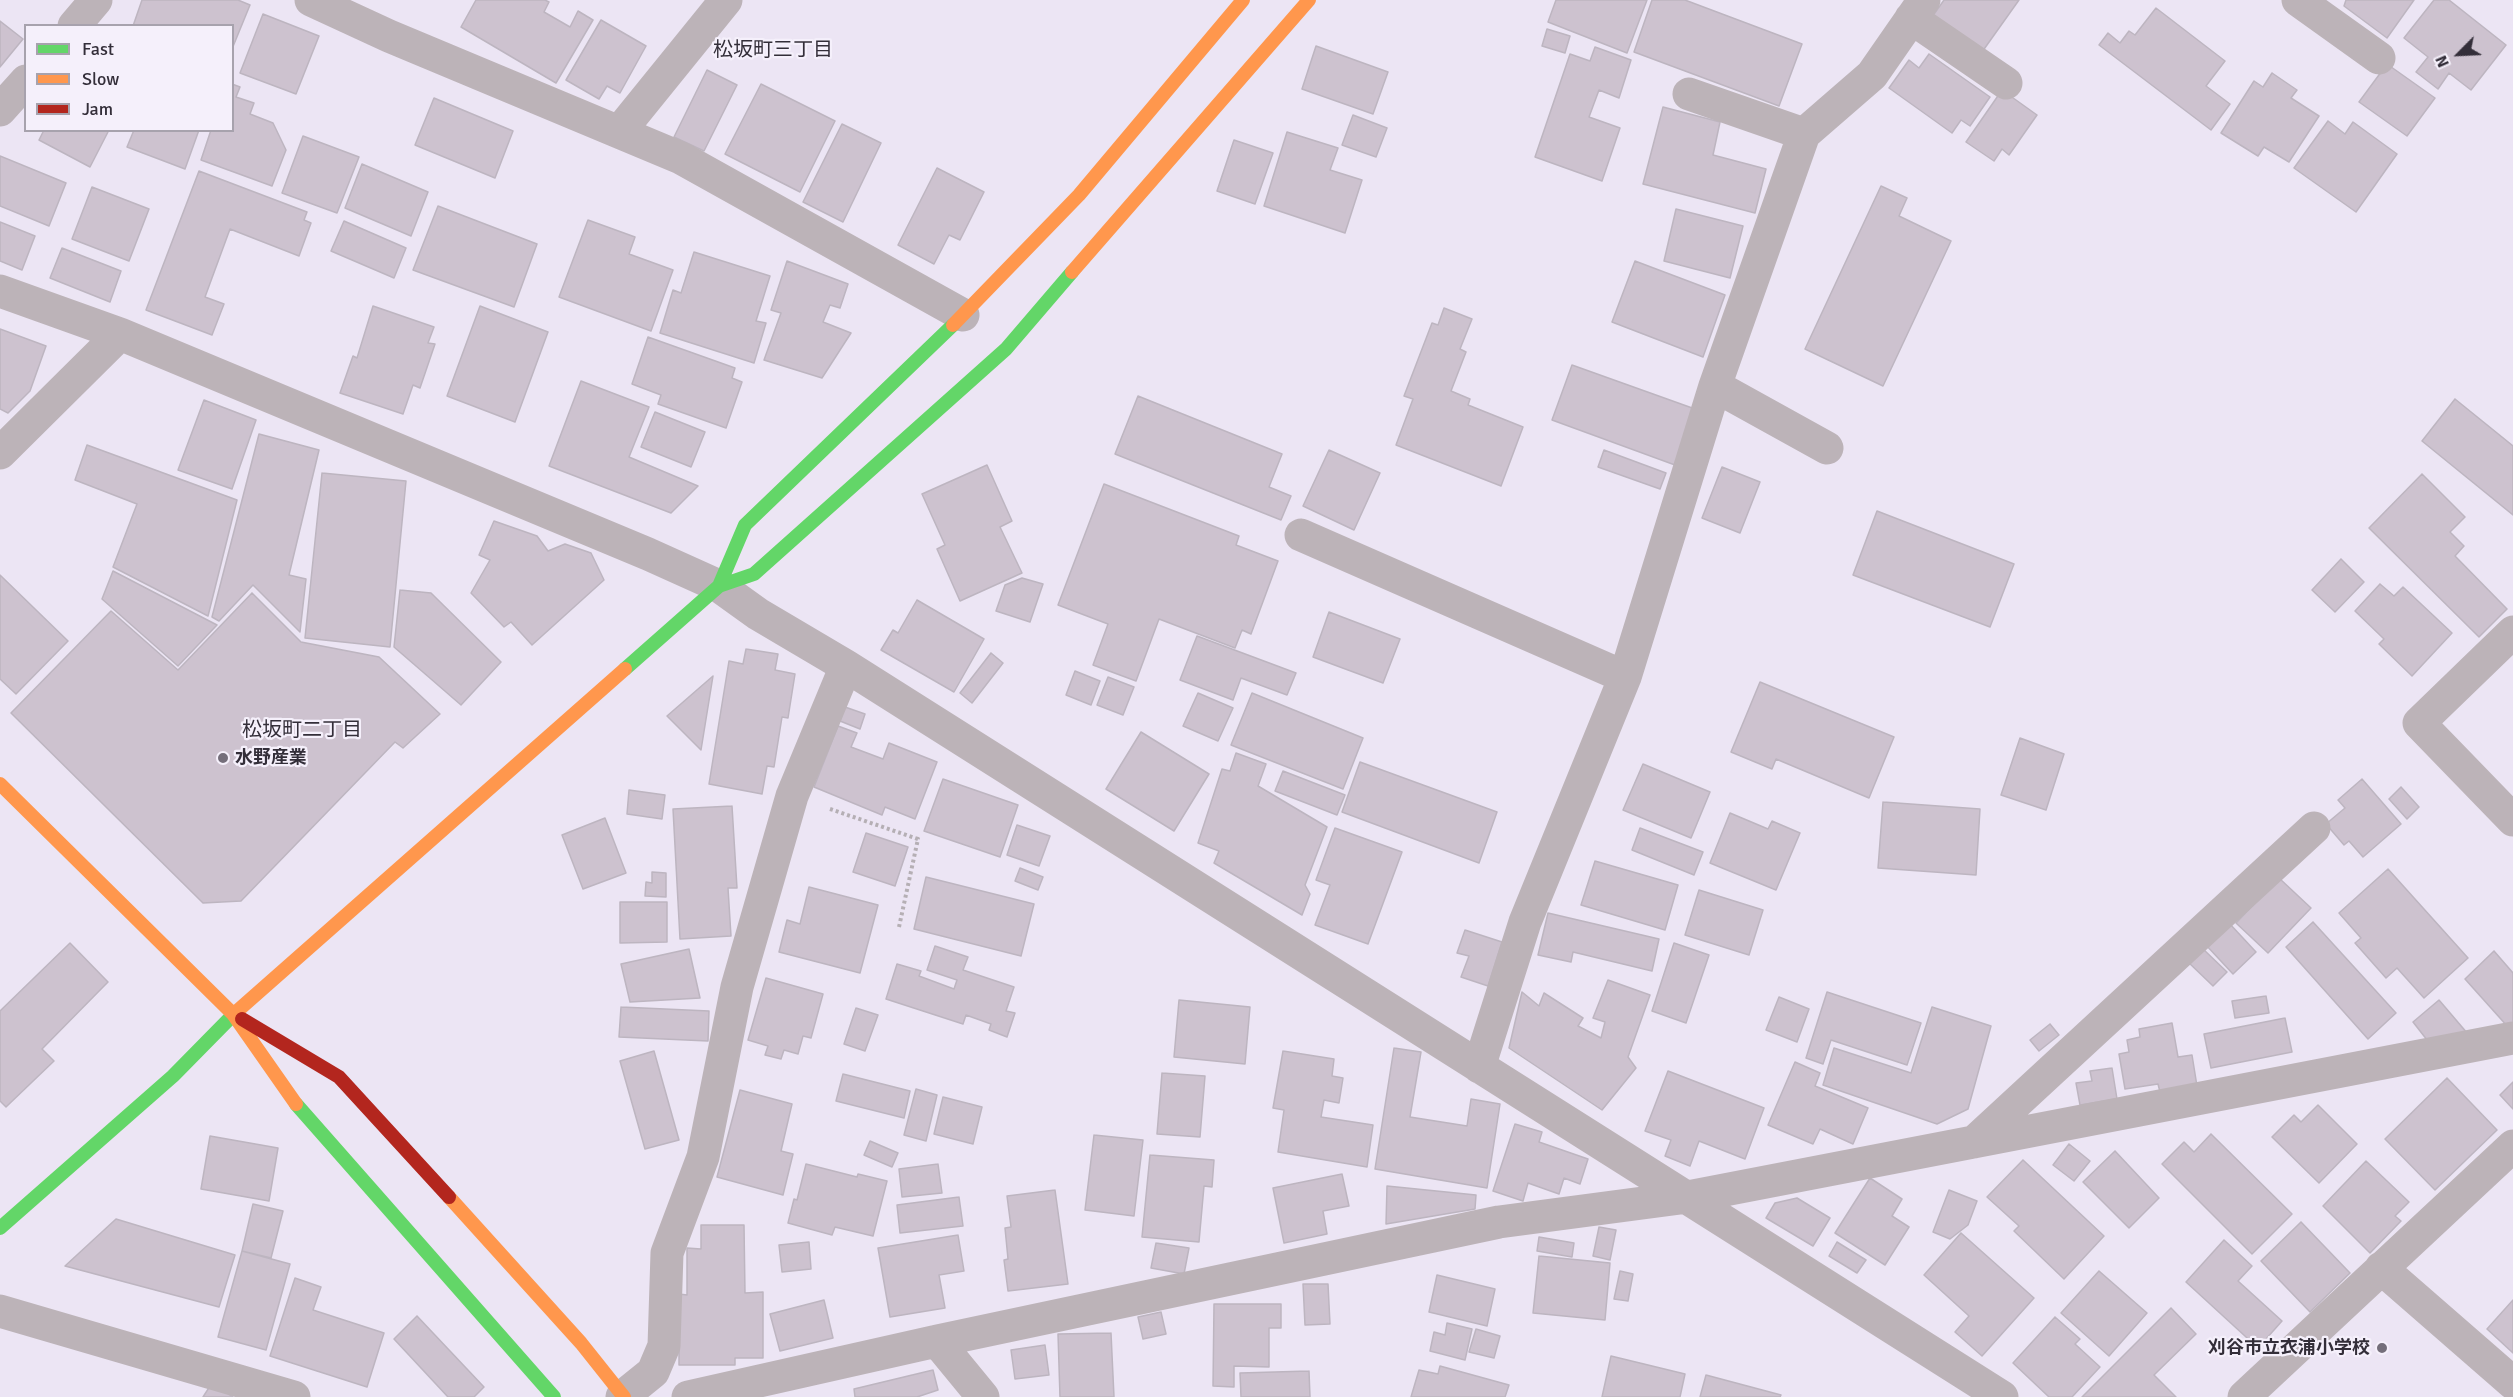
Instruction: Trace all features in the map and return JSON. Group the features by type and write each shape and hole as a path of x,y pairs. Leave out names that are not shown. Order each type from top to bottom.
{"street":[{"path":"76,24 96,0"},
{"path":"312,0 389,36 681,158 963,315"},
{"path":"620,131 726,0"},
{"path":"719,586 745,525 963,315 1079,195 1243,0"},
{"path":"0,1228 173,1076 233,1014 719,586 754,574 1006,349 1308,0"},
{"path":"2298,0 2379,58"},
{"path":"1479,1067 1525,922 1625,677 1715,386 1804,134 1872,75 1918,9 2006,83"},
{"path":"0,111 24,83"},
{"path":"1689,94 1804,134"},
{"path":"0,291 120,334 648,554 719,586 758,614 846,666 1688,1197 1983,1392"},
{"path":"0,453 120,334"},
{"path":"1715,386 1827,448"},
{"path":"1301,535 1625,677"},
{"path":"2513,632 2419,723 2513,820"},
{"path":"233,1014 339,1077 581,1343 623,1397 653,1372 664,1347 667,1253 703,1157 737,987 792,796 846,666"},
{"path":"0,784 233,1014 303,1114 554,1397"},
{"path":"1974,1142 2314,828"},
{"path":"688,1397 937,1341 1499,1222 1688,1197 2513,1038"},
{"path":"2244,1397 2513,1146"},
{"path":"2381,1268 2513,1383"},
{"path":"0,1311 294,1397"},
{"path":"937,1341 983,1397"}],"path":[{"path":"792,796 918,839 900,927"}],"building":[{"path":"142,0 238,0 250,5 234,44 234,24 134,24"},
{"path":"476,0 545,0 549,2 544,12 570,27 578,11 593,20 556,83 461,27"},
{"path":"1556,0 1647,0 1627,53 1548,22"},
{"path":"1652,0 1685,0 1802,44 1779,106 1634,52"},
{"path":"1944,0 2019,0 1982,52 1932,17"},
{"path":"2346,0 2414,0 2387,38 2344,6"},
{"path":"2434,0 2449,0 2506,45 2471,90 2449,73 2438,89 2416,72 2428,57 2404,38"},
{"path":"2156,8 2225,61 2206,86 2230,104 2211,130 2099,45 2108,33 2120,43 2129,31 2135,35"},
{"path":"263,14 319,36 296,94 240,73"},
{"path":"601,20 646,46 620,93 607,86 599,99 566,80"},
{"path":"0,21 23,39 0,67"},
{"path":"1547,29 1570,36 1565,53 1542,46"},
{"path":"1316,46 1388,72 1373,114 1302,89"},
{"path":"1595,47 1631,60 1619,98 1599,90 1589,117 1620,128 1602,181 1535,157 1570,54 1590,61"},
{"path":"1929,54 1990,97 1970,126 1961,120 1952,133 1889,88 1909,60 1919,68"},
{"path":"2387,64 2435,98 2407,136 2359,102"},
{"path":"707,70 737,85 704,151 674,137"},
{"path":"2272,73 2297,90 2291,98 2319,116 2289,162 2264,147 2258,156 2221,133 2254,81 2263,87"},
{"path":"761,84 835,121 800,192 725,154"},
{"path":"234,85 240,87 236,97 254,103 250,114 273,123 286,150 272,186 201,160 210,132 234,132"},
{"path":"2002,90 2037,115 2009,155 2002,149 1994,161 1966,142"},
{"path":"434,98 513,131 495,178 415,145"},
{"path":"1663,107 1720,122 1713,155 1766,169 1755,213 1643,184"},
{"path":"1353,115 1387,128 1376,157 1342,145"},
{"path":"2328,121 2345,134 2353,122 2397,154 2356,212 2294,168"},
{"path":"842,124 881,143 843,222 803,202"},
{"path":"43,132 108,132 90,167 39,140"},
{"path":"133,132 198,132 185,169 127,147"},
{"path":"1287,132 1338,148 1330,170 1362,180 1345,233 1264,206"},
{"path":"303,136 359,157 337,213 282,193"},
{"path":"1234,140 1273,153 1255,204 1217,191"},
{"path":"0,156 66,183 49,226 0,206"},
{"path":"362,164 428,192 411,236 345,208"},
{"path":"937,168 984,192 960,240 949,235 934,264 898,245"},
{"path":"199,171 307,212 304,220 311,223 299,256 230,229 205,297 224,304 212,335 146,310"},
{"path":"1881,186 1907,198 1899,216 1951,241 1883,386 1805,349"},
{"path":"92,187 149,209 129,261 72,239"},
{"path":"438,206 537,244 514,307 413,270"},
{"path":"1676,209 1743,226 1730,278 1664,261"},
{"path":"588,220 635,237 629,254 673,270 651,331 559,297"},
{"path":"344,221 406,248 394,278 331,251"},
{"path":"0,222 35,236 22,270 0,261"},
{"path":"62,248 121,271 110,302 50,278"},
{"path":"694,252 770,276 756,321 766,323 754,363 660,333 673,290 681,293"},
{"path":"787,261 848,284 840,308 830,305 823,322 851,333 822,378 764,360 781,313 771,310"},
{"path":"1635,261 1725,295 1703,357 1612,322"},
{"path":"373,306 434,327 428,343 435,344 420,388 413,385 403,414 340,393 353,356 357,358"},
{"path":"480,306 548,332 515,422 447,396"},
{"path":"1444,308 1472,319 1460,349 1466,352 1451,391 1470,399 1468,405 1523,427 1501,486 1396,445 1413,399 1404,396 1432,323 1438,325"},
{"path":"0,329 46,346 30,391 8,413 0,409"},
{"path":"648,337 735,368 732,378 742,382 726,428 658,404 661,395 632,384"},
{"path":"1572,365 1695,409 1675,465 1552,420"},
{"path":"581,381 649,407 629,457 698,486 671,513 549,466"},
{"path":"1138,396 1282,454 1269,487 1291,496 1281,520 1115,454"},
{"path":"2455,399 2513,446 2513,515 2422,441"},
{"path":"204,400 256,420 232,489 178,470"},
{"path":"655,412 705,432 691,467 641,447"},
{"path":"259,434 319,450 289,575 306,579 300,632 253,585 219,621 212,617"},
{"path":"87,445 237,500 208,616 113,567 137,504 75,480"},
{"path":"1329,450 1380,473 1354,530 1303,506"},
{"path":"1604,450 1666,473 1660,489 1598,467"},
{"path":"987,465 1012,521 1000,527 1022,573 960,601 937,549 945,545 922,494"},
{"path":"1722,467 1760,482 1740,533 1702,518"},
{"path":"322,473 406,481 390,647 305,638"},
{"path":"2422,474 2465,517 2450,532 2464,546 2455,556 2507,609 2479,637 2369,528"},
{"path":"1104,484 1239,536 1236,545 1278,561 1251,634 1242,630 1235,648 1159,619 1136,681 1093,665 1108,624 1058,605"},
{"path":"1877,511 2014,564 1990,627 1853,575"},
{"path":"494,521 537,536 548,551 565,544 591,553 604,580 532,645 511,622 504,627 471,593 490,560 479,555"},
{"path":"2341,559 2364,582 2335,612 2312,590"},
{"path":"113,571 217,625 178,666 102,599"},
{"path":"0,575 68,641 16,694 0,679"},
{"path":"1022,578 1043,584 1030,622 996,611 1005,585"},
{"path":"2380,584 2394,596 2403,587 2452,633 2412,676 2379,644 2384,639 2355,611"},
{"path":"400,590 431,593 501,662 461,705 394,647"},
{"path":"252,593 301,642 379,657 440,714 403,748 395,742 241,901 203,903 11,713 111,611 178,670"},
{"path":"917,600 984,639 954,692 881,650 893,630 898,633"},
{"path":"1329,612 1400,639 1383,683 1313,657"},
{"path":"1197,636 1296,673 1287,695 1241,678 1233,700 1180,680"},
{"path":"746,649 778,654 775,670 795,674 788,718 782,717 774,767 767,766 762,794 709,784 729,661 743,664"},
{"path":"991,653 1003,663 972,703 960,693"},
{"path":"1075,671 1100,681 1091,705 1066,695"},
{"path":"713,676 701,750 667,716"},
{"path":"1108,677 1134,687 1123,715 1097,705"},
{"path":"1760,682 1894,737 1869,798 1776,759 1772,769 1731,752"},
{"path":"1198,693 1233,708 1218,741 1183,726"},
{"path":"1252,693 1363,738 1343,789 1231,745"},
{"path":"845,707 865,714 860,729 840,721"},
{"path":"838,726 857,733 851,747 883,759 889,743 937,762 915,819 885,807 882,815 814,787"},
{"path":"1141,732 1209,774 1174,831 1106,789"},
{"path":"2020,738 2064,754 2046,810 2001,795"},
{"path":"1236,753 1266,764 1258,786 1327,827 1305,885 1310,894 1302,915 1214,863 1219,851 1198,843 1222,769 1230,771"},
{"path":"1360,762 1497,812 1479,863 1342,812"},
{"path":"1643,764 1710,792 1691,838 1623,810"},
{"path":"1283,771 1345,795 1337,815 1275,791"},
{"path":"943,779 1018,805 1000,857 924,831"},
{"path":"2362,779 2401,824 2363,857 2349,841 2344,845 2326,824 2345,808 2338,800"},
{"path":"2401,787 2419,807 2407,819 2389,799"},
{"path":"629,790 665,795 662,819 627,814"},
{"path":"1883,802 1980,809 1976,875 1878,868"},
{"path":"732,806 737,888 728,888 731,936 680,939 673,809"},
{"path":"1730,813 1768,829 1772,821 1800,833 1776,890 1710,863"},
{"path":"605,818 626,873 583,889 562,835"},
{"path":"1017,825 1050,836 1039,866 1007,855"},
{"path":"1335,828 1402,852 1368,944 1315,925 1330,885 1316,880"},
{"path":"1640,828 1703,852 1694,875 1632,850"},
{"path":"866,833 908,847 895,886 853,872"},
{"path":"1595,861 1678,885 1665,930 1581,905"},
{"path":"1020,868 1043,877 1038,890 1015,881"},
{"path":"2388,869 2468,958 2424,998 2397,968 2386,978 2355,943 2361,938 2339,913"},
{"path":"652,872 666,873 666,897 645,896 646,882 652,883"},
{"path":"926,877 1034,904 1021,956 914,929"},
{"path":"2279,878 2311,908 2268,953 2236,923"},
{"path":"809,887 878,905 860,973 779,952 787,920 800,924"},
{"path":"1699,890 1763,910 1749,955 1685,935"},
{"path":"620,902 667,902 667,942 620,943"},
{"path":"1548,913 1659,939 1652,971 1573,952 1571,962 1538,955"},
{"path":"2313,922 2396,1013 2368,1039 2286,947"},
{"path":"2229,923 2256,952 2233,974 2205,944"},
{"path":"1465,930 1502,942 1488,986 1461,977 1469,956 1457,953"},
{"path":"70,943 108,982 42,1049 54,1061 6,1107 0,1101 0,1011"},
{"path":"1674,943 1709,955 1686,1023 1652,1011"},
{"path":"935,946 968,957 963,970 1014,987 1006,1011 1015,1013 1007,1037 989,1030 991,1024 966,1015 963,1024 886,999 897,964 921,971 919,976 954,989 957,980 927,970"},
{"path":"2201,947 2227,972 2213,986 2187,961"},
{"path":"689,949 700,998 630,1002 621,964"},
{"path":"2494,951 2513,973 2513,1026 2508,1027 2465,979"},
{"path":"766,978 823,994 811,1038 803,1036 798,1054 784,1050 781,1059 765,1055 768,1046 748,1040"},
{"path":"1608,980 1650,995 1628,1057 1636,1068 1602,1110 1509,1048 1522,992 1539,1006 1544,993 1583,1018 1578,1026 1601,1038 1605,1022 1593,1018"},
{"path":"1827,992 1921,1023 1907,1065 1831,1040 1823,1064 1806,1058"},
{"path":"2266,996 2269,1013 2235,1018 2232,1001"},
{"path":"1779,997 1809,1009 1797,1042 1766,1030"},
{"path":"1179,1000 1250,1007 1245,1064 1174,1057"},
{"path":"2439,1000 2468,1034 2431,1045 2413,1022"},
{"path":"621,1007 709,1011 708,1041 619,1037"},
{"path":"1932,1007 1991,1026 1968,1109 1937,1124 1823,1085 1834,1048 1911,1073"},
{"path":"856,1008 878,1015 865,1051 844,1044"},
{"path":"2285,1018 2292,1052 2211,1068 2204,1034"},
{"path":"2172,1023 2178,1057 2192,1055 2197,1086 2160,1092 2158,1084 2125,1089 2119,1054 2129,1052 2127,1040 2140,1037 2139,1029"},
{"path":"2050,1024 2059,1035 2039,1051 2030,1040"},
{"path":"1394,1048 1421,1052 1410,1117 1467,1126 1471,1099 1500,1104 1487,1188 1375,1169"},
{"path":"654,1051 679,1140 645,1149 620,1061"},
{"path":"1283,1051 1334,1059 1332,1076 1343,1078 1339,1103 1324,1100 1321,1117 1373,1125 1367,1167 1278,1152 1284,1110 1273,1108"},
{"path":"1795,1062 1820,1073 1815,1086 1868,1108 1853,1144 1820,1129 1813,1144 1768,1125"},
{"path":"2112,1068 2117,1099 2080,1105 2076,1083 2092,1081 2090,1071"},
{"path":"1668,1071 1764,1108 1745,1159 1699,1141 1690,1166 1665,1156 1671,1140 1645,1131"},
{"path":"1162,1073 1205,1076 1200,1137 1157,1134"},
{"path":"843,1074 910,1091 904,1118 836,1101"},
{"path":"2447,1078 2497,1130 2435,1190 2385,1139"},
{"path":"2513,1082 2513,1109 2500,1095"},
{"path":"916,1089 937,1095 926,1141 904,1135"},
{"path":"740,1090 792,1104 781,1151 793,1154 783,1195 717,1177"},
{"path":"943,1097 982,1107 973,1144 934,1134"},
{"path":"2318,1105 2357,1144 2319,1183 2272,1137 2294,1115 2301,1122"},
{"path":"1515,1124 1542,1132 1539,1142 1588,1159 1580,1184 1564,1178 1559,1194 1528,1183 1523,1201 1493,1191"},
{"path":"2211,1134 2292,1214 2252,1254 2162,1164 2184,1142 2194,1152"},
{"path":"1094,1135 1143,1140 1134,1216 1085,1210"},
{"path":"210,1136 278,1148 269,1201 201,1189"},
{"path":"870,1141 898,1153 892,1167 864,1155"},
{"path":"2069,1144 2090,1161 2074,1181 2053,1165"},
{"path":"2115,1151 2159,1198 2129,1228 2083,1182"},
{"path":"1150,1155 1214,1160 1212,1187 1204,1186 1199,1242 1142,1237"},
{"path":"2023,1160 2104,1236 2064,1279 2014,1231 2019,1226 1987,1197"},
{"path":"2366,1161 2409,1202 2395,1216 2401,1221 2370,1253 2323,1206"},
{"path":"806,1164 857,1177 858,1174 887,1181 873,1236 835,1227 832,1235 788,1223 794,1199 797,1200"},
{"path":"938,1164 942,1193 902,1197 899,1169"},
{"path":"1342,1174 1349,1206 1323,1211 1327,1234 1284,1243 1273,1188"},
{"path":"1870,1178 1902,1199 1892,1216 1909,1227 1885,1265 1835,1233"},
{"path":"1387,1186 1476,1195 1475,1209 1386,1224"},
{"path":"1055,1190 1068,1284 1008,1291 1004,1260 1008,1259 1005,1228 1011,1227 1007,1196"},
{"path":"1949,1190 1977,1201 1968,1225 1950,1239 1933,1232"},
{"path":"959,1197 963,1226 900,1233 897,1205"},
{"path":"1797,1198 1830,1218 1813,1246 1766,1218 1775,1203"},
{"path":"253,1204 283,1211 271,1258 242,1251"},
{"path":"116,1219 235,1255 219,1307 65,1266"},
{"path":"2301,1222 2350,1273 2310,1312 2261,1261"},
{"path":"701,1225 744,1225 745,1293 763,1292 763,1358 735,1358 735,1365 679,1365 679,1294 687,1295 687,1248 701,1249"},
{"path":"1599,1227 1616,1230 1610,1260 1593,1256"},
{"path":"1961,1233 2034,1298 1982,1356 1955,1332 1969,1316 1924,1275"},
{"path":"958,1235 964,1271 939,1275 945,1308 890,1317 878,1248"},
{"path":"1539,1237 1574,1243 1572,1257 1537,1251"},
{"path":"2224,1240 2252,1266 2238,1281 2282,1321 2258,1348 2186,1282"},
{"path":"809,1242 811,1269 782,1272 779,1245"},
{"path":"1837,1242 1866,1260 1857,1273 1829,1256"},
{"path":"1156,1243 1189,1248 1184,1274 1151,1268"},
{"path":"242,1251 290,1264 266,1350 218,1337"},
{"path":"1539,1256 1610,1263 1605,1320 1533,1313"},
{"path":"1620,1271 1633,1274 1628,1301 1614,1299"},
{"path":"2099,1271 2147,1313 2109,1356 2061,1313"},
{"path":"1437,1275 1495,1289 1487,1326 1429,1312"},
{"path":"295,1278 321,1287 313,1310 384,1333 367,1387 270,1356"},
{"path":"1303,1284 1328,1284 1330,1324 1305,1325"},
{"path":"824,1300 833,1338 780,1351 770,1314"},
{"path":"2513,1300 2513,1353 2487,1329"},
{"path":"1214,1304 1281,1304 1281,1328 1269,1328 1269,1367 1234,1366 1234,1387 1213,1386"},
{"path":"2171,1308 2196,1334 2154,1375 2176,1397 2082,1397"},
{"path":"1161,1312 1166,1334 1143,1339 1138,1317"},
{"path":"417,1316 484,1387 474,1397 448,1397 394,1339"},
{"path":"2055,1317 2080,1339 2075,1344 2100,1367 2072,1397 2049,1397 2013,1363"},
{"path":"1447,1323 1472,1329 1465,1360 1430,1351 1434,1332 1445,1335"},
{"path":"1476,1329 1500,1336 1494,1358 1469,1352"},
{"path":"1111,1333 1114,1397 1060,1397 1058,1334"},
{"path":"1045,1345 1049,1375 1015,1379 1011,1350"},
{"path":"1611,1356 1685,1374 1680,1397 1602,1397"},
{"path":"1440,1366 1509,1385 1505,1397 1411,1397 1419,1370 1438,1374"},
{"path":"933,1370 938,1390 917,1397 855,1397 854,1389"},
{"path":"1309,1371 1310,1397 1241,1397 1240,1373"},
{"path":"1706,1375 1781,1395 1780,1397 1700,1397"},
{"path":"212,1383 233,1397 203,1397"}],"traffic: fast":[{"path":"625,669 719,586 754,574 1006,349 1072,272"},
{"path":"719,586 745,525 953,325"},
{"path":"0,1228 173,1076 235,1013"},
{"path":"296,1104 554,1397"}],"traffic: slow":[{"path":"953,325 1079,195 1243,0"},
{"path":"1072,272 1309,0"},
{"path":"235,1013 625,669"},
{"path":"0,784 233,1014 296,1104"},
{"path":"449,1197 581,1343 624,1397"}],"traffic: jam":[{"path":"242,1019 339,1077 449,1197"}],"place":[{"name":"水野産業","path":"223,758"},
{"name":"刈谷市立衣浦小学校","path":"2382,1348"}],"district":[{"name":"松坂町三丁目","path":"773,51"},
{"name":"松坂町二丁目","path":"302,731"}]}
